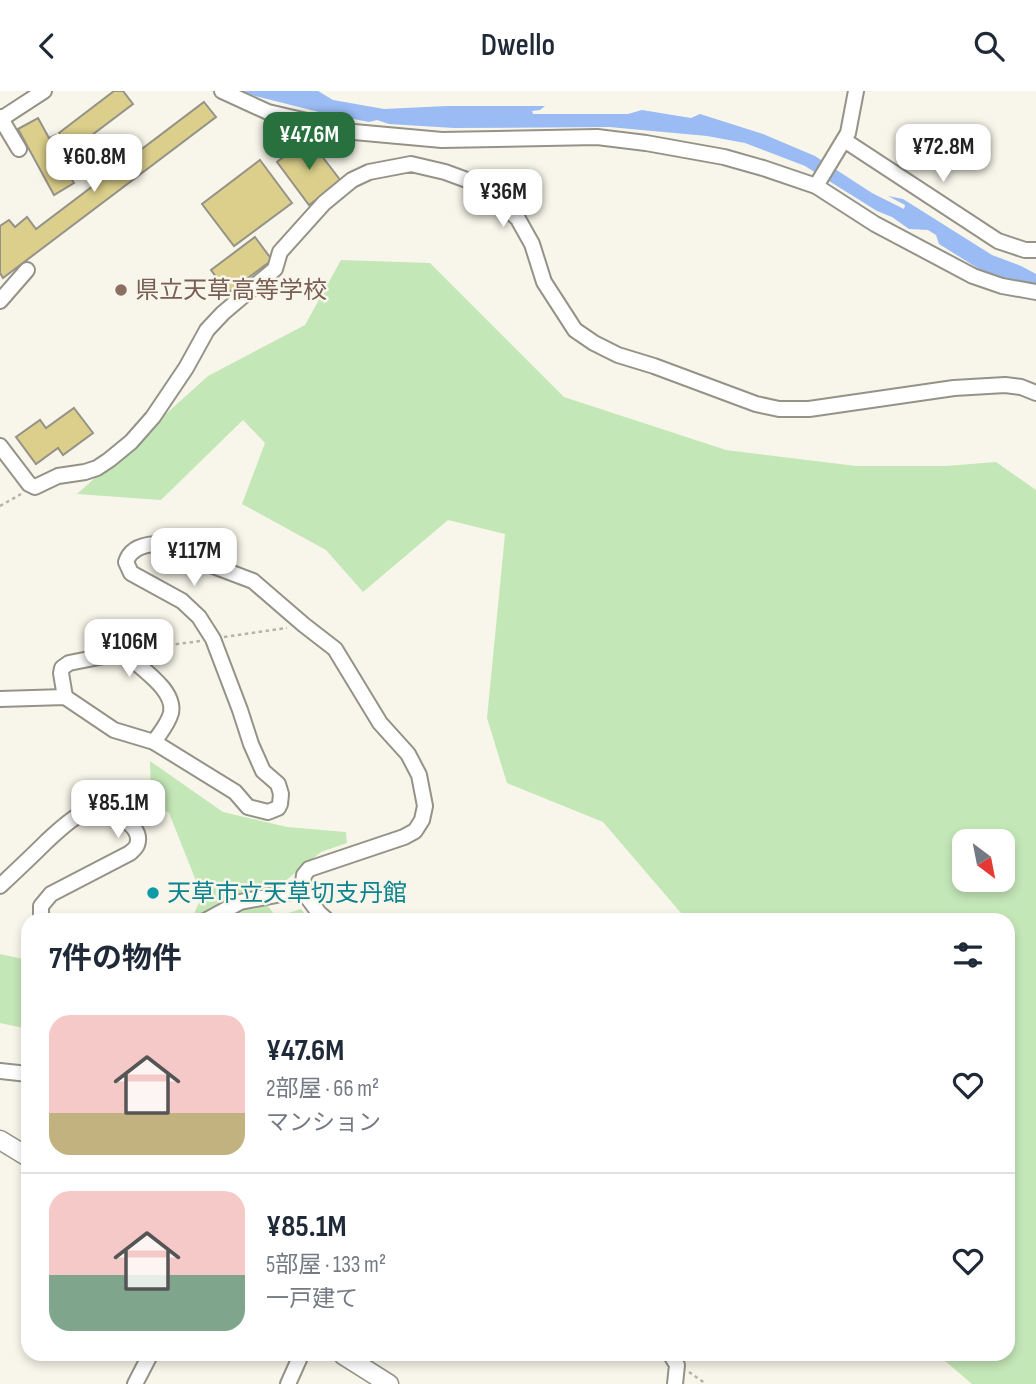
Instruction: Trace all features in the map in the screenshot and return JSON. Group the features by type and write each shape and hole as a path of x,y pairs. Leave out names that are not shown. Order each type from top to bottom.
{"main road":[{"path":"0,1140 21,1153"},
{"path":"353,1361 389,1384"}],"street":[{"path":"19,149 0,118 44,91"},
{"path":"222,91 268,111 354,132 442,140 597,137 724,157 819,182 875,224 973,276 1002,286 1036,292"},
{"path":"819,182 848,133 856,91"},
{"path":"411,164 414,139"},
{"path":"843,143 998,241 1025,250 1036,250"},
{"path":"0,446 29,484 35,487 58,476 97,468 109,460 131,442 160,407 207,330 275,269 281,252 324,204 352,180 369,172 411,164 475,183 497,198 518,219 533,244 544,282 575,330 618,355 737,398 779,409 810,409 954,388 1005,385 1036,393"},
{"path":"0,301 27,270"},
{"path":"0,699 65,697 114,730 154,742 234,792 253,810 268,812 278,808 281,804 278,784 263,771 240,710 199,617 182,601 131,573 126,562 128,555 143,545 155,544 253,581 334,649 380,723 408,754 419,775 425,806 422,820 415,831 309,869 304,875 302,890 319,913"},
{"path":"65,697 62,668 69,663 124,652 147,671 170,699 172,709 168,720 154,742"},
{"path":"0,886 83,812 99,811 118,817 132,827 137,835 137,845 130,853 51,894 41,906 41,913"},
{"path":"220,913 240,902 302,890"},
{"path":"0,1070 21,1073"},
{"path":"135,1384 147,1361"},
{"path":"288,1384 298,1361"},
{"path":"674,1361 675,1384"}],"path":[{"path":"0,506 35,487"},
{"path":"124,652 288,628"},
{"path":"675,1361 706,1384"}],"green space":[{"path":"341,260 430,263 564,397 726,450 856,466 946,466 996,462 1036,490 1036,1384 972,1384 945,1361 1015,1361 1015,913 681,913 603,822 507,783 487,718 505,534 448,520 363,592 326,550 242,504 265,443 243,420 161,500 77,494 208,376 305,325"},
{"path":"150,761 223,812 287,827 346,832 347,843 321,852 263,899 273,913 194,913 202,896 169,813 151,803"},
{"path":"301,909 304,913 288,913"},
{"path":"0,954 21,958 21,1028 0,1023"}],"water":[{"path":"235,91 318,91 333,100 384,109 545,106 532,111 533,114 628,114 642,110 691,118 700,114 763,134 815,156 872,193 904,209 905,205 888,196 903,199 992,255 1036,274 1036,287 992,277 939,244 936,235 928,230 909,229 805,166 745,143 707,136 609,127 454,128 389,124 377,120 369,122"}],"building":[{"path":"114,91 123,91 133,104 72,150 59,133"},
{"path":"204,102 216,117 3,278 0,273 0,226 9,220 15,227 27,217 36,229"},
{"path":"38,118 49,138 56,135 77,173 70,177 74,183 54,195 18,129"},
{"path":"308,138 341,181 309,205 277,162"},
{"path":"260,160 292,203 234,246 202,204"},
{"path":"255,237 272,260 228,293 211,270"},
{"path":"74,408 93,433 63,455 58,448 36,464 16,437 40,420 46,428"}],"place":[{"name":"県立天草高等学校","path":"121,290"},
{"name":"天草市立天草切支丹館","path":"153,893"}]}
